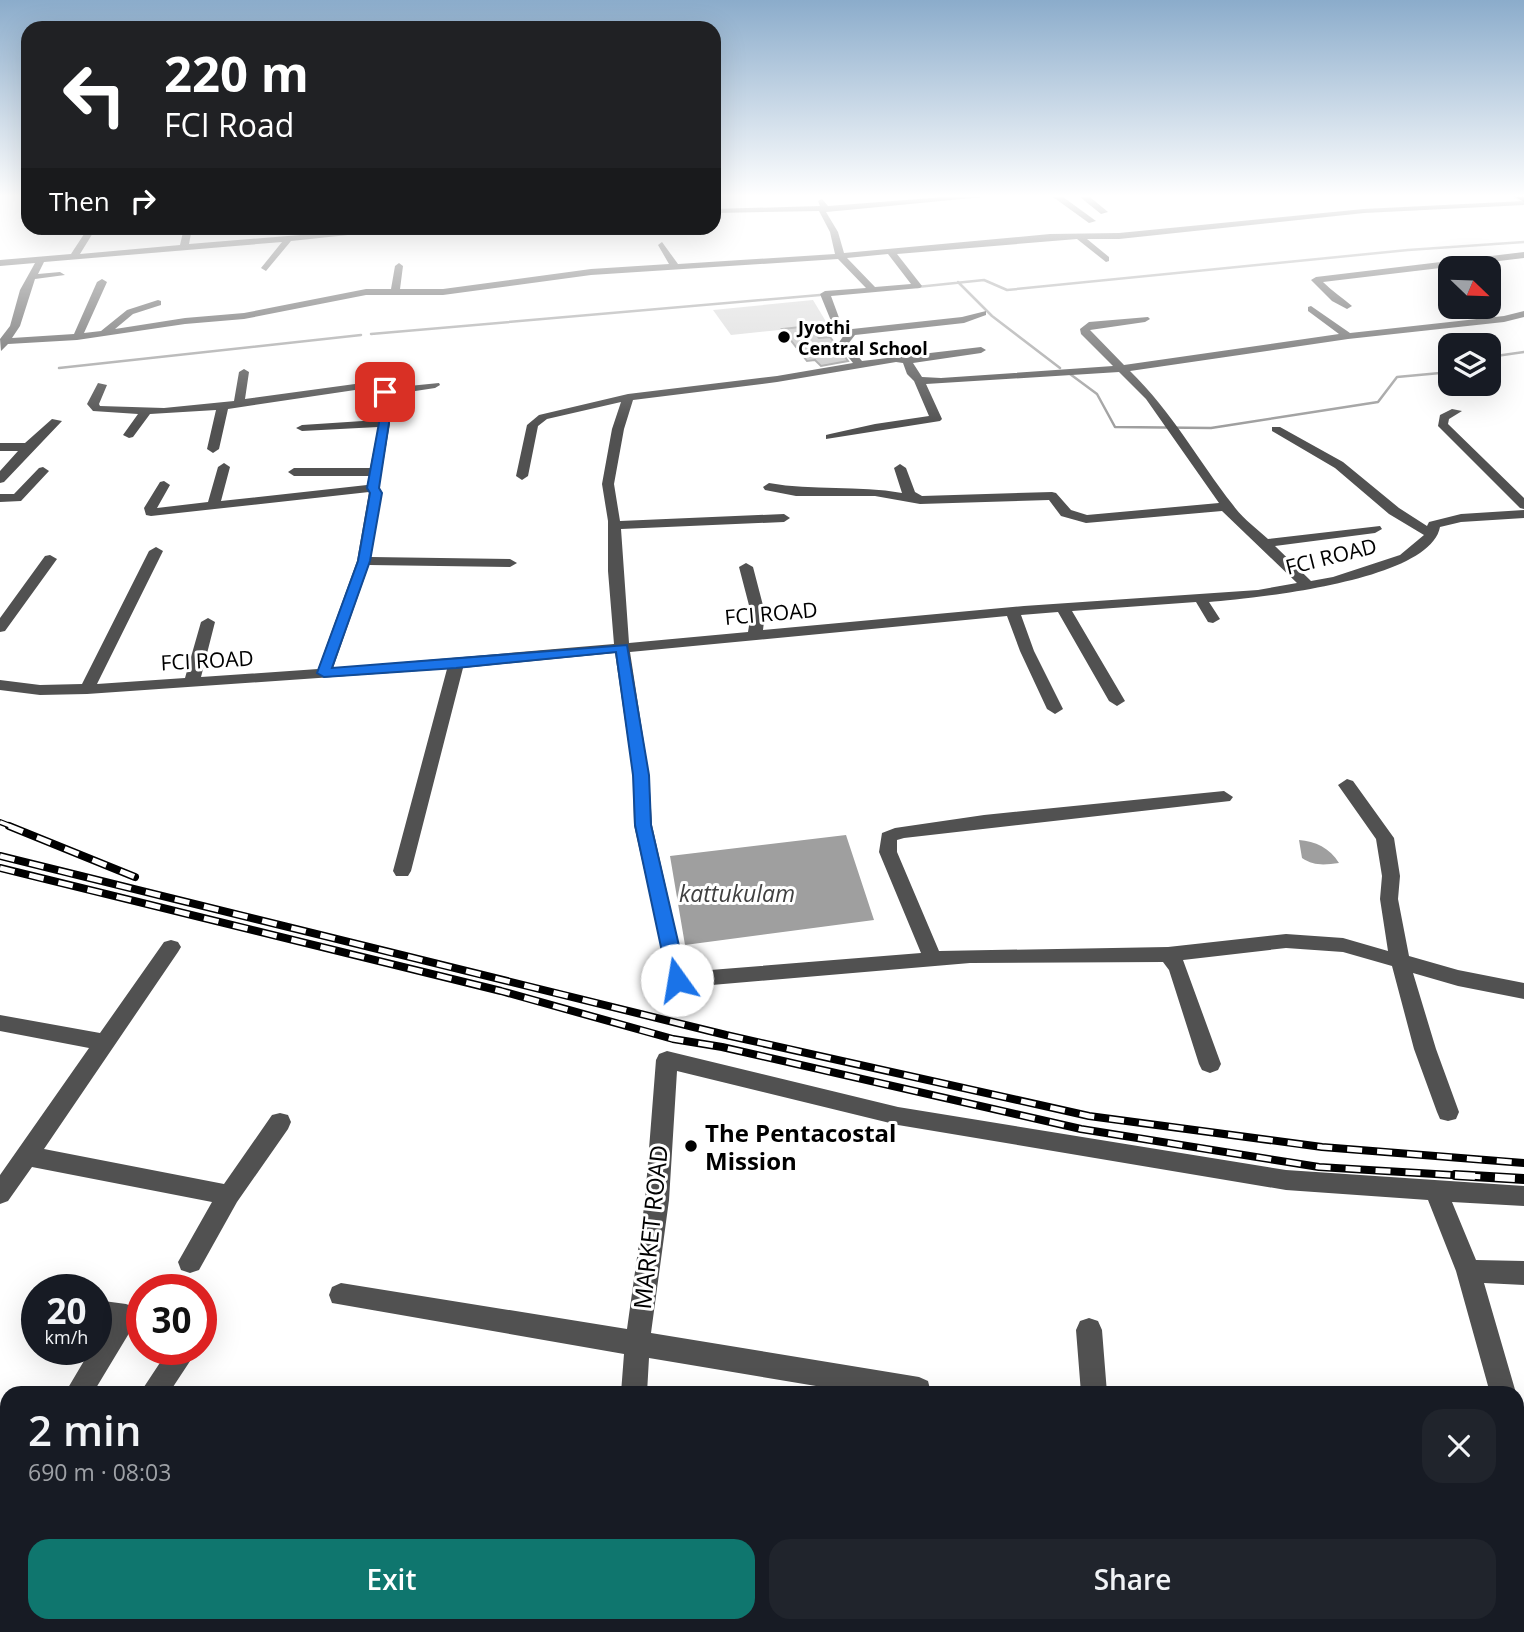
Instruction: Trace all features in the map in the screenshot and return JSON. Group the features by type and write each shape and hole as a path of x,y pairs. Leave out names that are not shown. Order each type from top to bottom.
{"street":[{"path":"2,344 15,326 19,304 33,273"},
{"path":"395,290 398,273"},
{"path":"2,344 231,317 355,293 395,290 443,292 559,273"},
{"path":"857,273 873,290"},
{"path":"841,333 825,294 917,286 907,273"},
{"path":"1347,306 1335,299 1316,280 1373,273"},
{"path":"31,277 60,275"},
{"path":"77,337 102,282"},
{"path":"102,334 130,312 158,303 156,314 177,323"},
{"path":"1311,309 1348,336"},
{"path":"859,364 843,344 852,332 964,320 983,313"},
{"path":"919,380 1125,370 1348,336 1494,320 1524,314"},
{"path":"231,317 235,330"},
{"path":"1145,319 1089,325 1085,329 1086,334 1150,397 1190,450 1229,509 1308,586"},
{"path":"522,476 533,425 543,417 628,397 777,379 859,364 897,359 906,361 981,349"},
{"path":"830,437 874,427 936,419 919,380 912,374 906,361"},
{"path":"239,404 244,372"},
{"path":"102,385 93,404 94,408 146,411 223,406 368,386 379,386 385,392 384,423 373,488 376,493 364,561 324,673"},
{"path":"385,392 435,385"},
{"path":"628,397 618,429 608,484 614,525 615,571 622,648 641,775 643,825 677,980 970,956 1168,954 1286,941 1343,946 1458,978 1524,991"},
{"path":"213,449 223,406"},
{"path":"129,435 146,411"},
{"path":"1456,411 1444,417 1442,425 1524,505"},
{"path":"0,479 56,421"},
{"path":"302,428 384,423"},
{"path":"1276,429 1339,465 1394,511 1432,535"},
{"path":"0,447 28,447"},
{"path":"214,505 224,467"},
{"path":"900,468 911,498"},
{"path":"0,498 17,498 43,471"},
{"path":"294,472 376,472"},
{"path":"164,485 150,508 153,513 373,488"},
{"path":"769,487 796,492 875,492 920,500 1052,496 1066,513 1086,519 1210,507 1229,509"},
{"name":"FCI ROAD","path":"0,685 40,690 87,689 456,664 1012,611 1258,594 1335,581 1405,558 1432,535 1434,525 1447,520 1524,514"},
{"path":"614,525 783,518"},
{"path":"1262,544 1375,529"},
{"path":"87,689 156,551"},
{"path":"0,628 50,559"},
{"path":"364,561 510,563"},
{"path":"746,567 758,613 755,635"},
{"path":"1200,598 1213,619"},
{"path":"1063,608 1117,701"},
{"path":"1012,611 1027,651 1055,709"},
{"path":"192,682 208,622"},
{"path":"402,871 456,664"},
{"path":"1347,785 1385,838 1391,876 1389,899 1400,961 1448,1112"},
{"path":"933,959 888,852 888,837 901,832 984,821 1224,797"},
{"path":"0,1194 171,947"},
{"path":"1168,954 1178,968 1210,1064"},
{"path":"0,1023 104,1042"},
{"name":"MARKET ROAD","path":"634,1386 637,1346 657,1200 667,1060 925,1121 1286,1180 1435,1189"},
{"path":"190,1262 229,1195 280,1122"},
{"path":"26,1156 229,1195"},
{"path":"1501,1386 1468,1271 1435,1189 1524,1196"},
{"path":"1468,1271 1524,1273"},
{"path":"341,1295 637,1346 893,1386"},
{"path":"83,1386 126,1330"},
{"path":"1089,1330 1093,1386"},
{"path":"158,1386 173,1365"}],"shaded area":[{"path":"813,300 828,325 731,335 713,310"}],"water":[{"name":"kattukulam","path":"846,835 874,920 685,945 670,856"},
{"path":"1299,840 1322,846 1339,863 1319,864 1306,861 1302,858"}],"building":[{"path":"809,326 819,338 830,337 848,361 821,366 815,360 807,361 782,329"}],"waterway":[{"path":"959,283 984,280 1007,290 1176,273"},
{"path":"917,287 959,283"},
{"path":"959,283 992,316 1060,368"},
{"path":"371,334 820,295"},
{"path":"59,368 361,335"},
{"path":"1501,355 1524,352"},
{"path":"1070,374 1097,394 1115,427 1211,428 1378,402 1397,377 1438,373"}],"railway":[{"path":"0,822 13,827"},
{"path":"9,826 135,877"},
{"path":"0,856 726,1035 1089,1116 1322,1147 1524,1163"},
{"path":"0,868 501,991 673,1039 722,1047 1081,1129 1319,1167 1485,1177"},
{"path":"1455,1175 1524,1179"}],"place":[{"name":"Jyothi Central School","path":"784,337"},
{"name":"The Pentacostal Mission","path":"691,1146"}],"route":[{"path":"385,392 384,423 373,488 376,493 364,561 324,673 622,648 641,775 643,825 677,980"}]}
